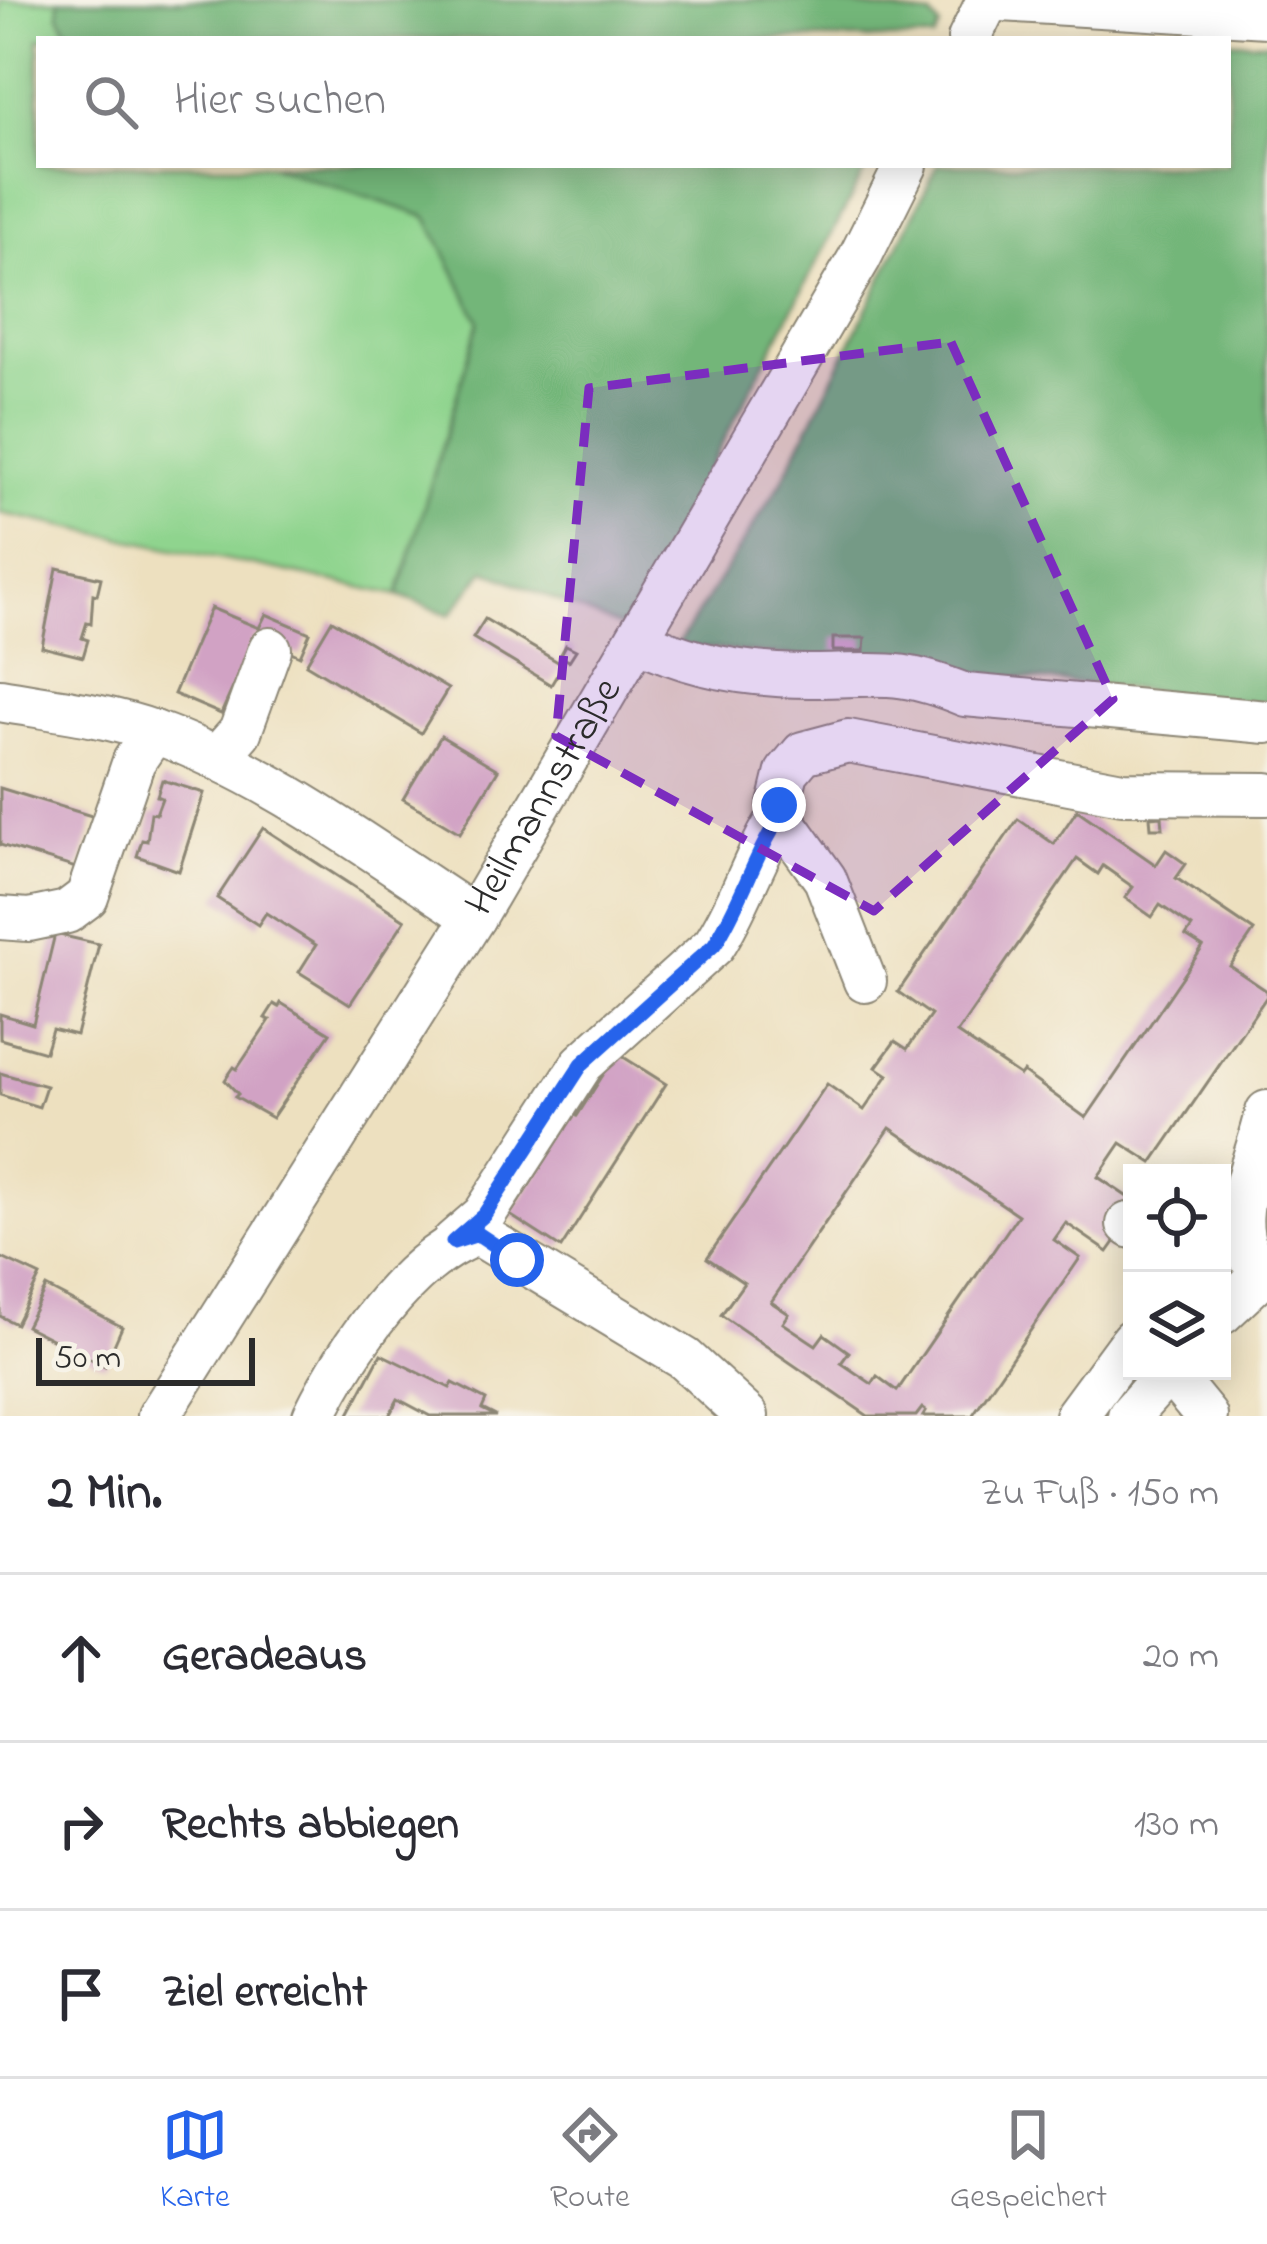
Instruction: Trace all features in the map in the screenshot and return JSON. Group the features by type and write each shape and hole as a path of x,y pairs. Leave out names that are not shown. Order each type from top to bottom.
{"street":[{"path":"970,36 988,0"},
{"path":"1001,0 1267,16"},
{"name":"Heilmannstraße","path":"159,1416 474,917 859,259 904,168"},
{"path":"637,639 697,664 818,676 923,677 965,695 1267,722"},
{"path":"217,758 240,732 271,649"},
{"path":"0,700 106,719 154,732 217,758 267,784 474,917"},
{"path":"0,918 28,920 67,912 87,897 134,761 154,732"},
{"path":"865,981 825,879 782,814 780,790 803,753 848,741 1122,793 1267,794"},
{"path":"314,1416 358,1337 484,1215 582,1064 714,945 782,814"},
{"path":"1242,1290 1247,1258 1240,1227 1245,1188 1267,1112"},
{"path":"453,1242 478,1234 686,1359 747,1416"},
{"path":"1076,1416 1123,1352"},
{"path":"1129,1416 1161,1380"},
{"path":"1176,1380 1206,1416"}],"highlighted area":[{"path":"951,342 1113,699 874,911 556,736 589,388"}],"green space":[{"path":"0,0 59,0 59,15 71,36 36,36 36,168 279,168 427,217 479,321 398,595 0,513"},
{"path":"59,0 806,0 931,16 940,27 936,36 71,36 59,15"},
{"path":"1231,41 1267,42 1267,704 677,646 782,481 937,168 1231,168"},
{"path":"279,168 866,168 625,629 485,570 450,615 398,595 479,321 427,217"}],"building":[{"path":"57,568 101,578 97,595 93,594 91,623 87,622 82,638 88,640 83,657 42,647"},
{"path":"211,608 259,628 266,614 310,633 300,656 256,636 221,714 174,694"},
{"path":"485,619 563,665 551,685 473,638"},
{"path":"332,620 448,689 421,733 306,664"},
{"path":"833,638 865,638 864,651 833,651"},
{"path":"566,645 576,650 569,661 560,656"},
{"path":"441,736 498,770 460,833 403,799"},
{"path":"162,780 204,793 179,871 137,856 142,840 147,841 151,813 156,814 162,798 157,796"},
{"path":"0,788 95,817 79,869 0,845"},
{"path":"1077,810 1156,865 1166,850 1186,864 1176,878 1254,931 1230,966 1267,991 1267,996 1152,1163 1121,1143 1098,1177 1123,1194 1123,1231 1108,1252 1066,1223 1054,1240 1080,1258 972,1416 923,1416 922,1408 916,1416 868,1416 721,1315 744,1283 707,1258 827,1084 864,1110 888,1075 876,1067 895,1041 907,1049 931,1015 898,992 1018,819 1054,844","holes":["1077,859 1098,874 1103,866 1133,887 1125,898 1152,917 1160,905 1192,927 1186,936 1203,947 1086,1118 1023,1072 1020,1076 957,1033","890,1128 1018,1215 897,1391 877,1376 872,1384 841,1363 849,1352 824,1334 816,1345 783,1323 789,1314 771,1302"]},
{"path":"1162,816 1163,828 1151,828 1150,817"},
{"path":"263,828 405,920 350,1004 299,972 316,945 266,913 258,925 217,898"},
{"path":"55,934 99,944 76,1035 52,1029 45,1052 0,1039 0,1014 33,1024"},
{"path":"281,1003 330,1033 272,1118 235,1097 238,1094 225,1080 270,1020 265,1018 274,1004 279,1007"},
{"path":"617,1053 666,1084 561,1248 510,1215 565,1130 550,1120 559,1105 577,1116"},
{"path":"0,1073 46,1086 39,1107 0,1095"},
{"path":"0,1257 40,1276 16,1324 0,1316"},
{"path":"46,1287 122,1327 105,1366 26,1326"},
{"path":"381,1354 486,1400 482,1409 496,1416 430,1416 398,1399 389,1416 348,1416"}],"route":[{"path":"517,1260 478,1234 453,1242 484,1215 582,1064 714,945 782,814 779,805"}]}
